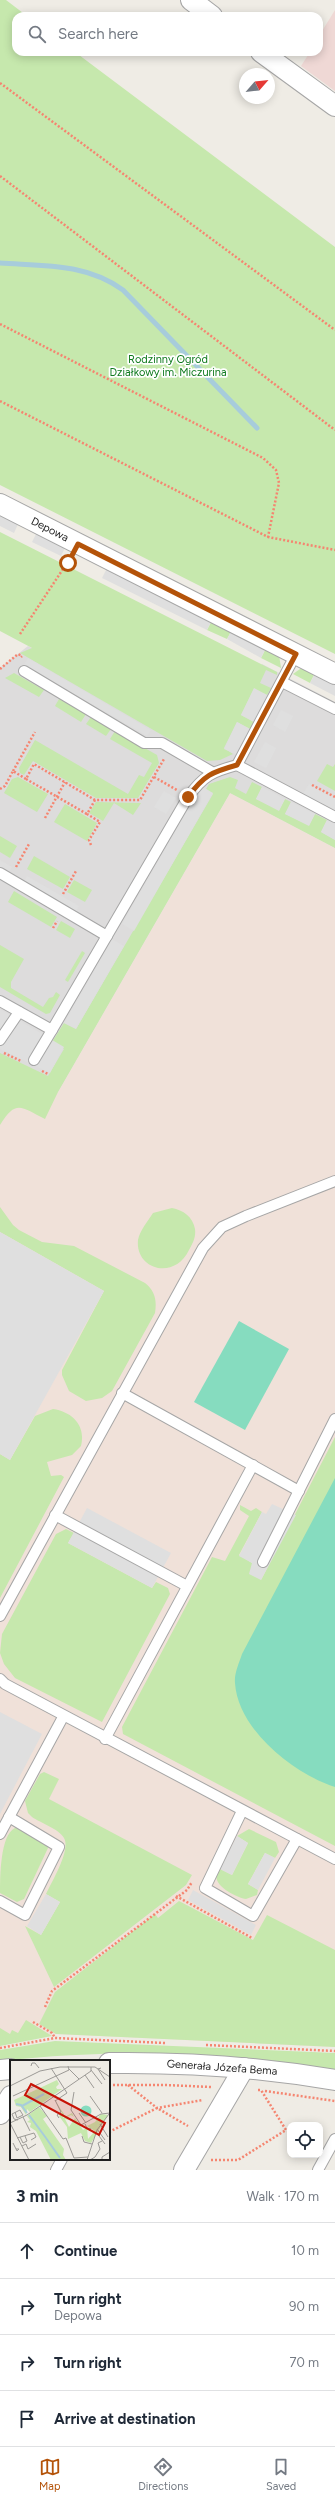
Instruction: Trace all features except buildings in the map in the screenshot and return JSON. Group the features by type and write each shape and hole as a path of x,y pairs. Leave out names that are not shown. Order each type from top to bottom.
{"street":[{"path":"191,0 207,12"},
{"path":"267,56 335,106"},
{"name":"Depowa","path":"0,504 335,674"},
{"name":"Generała Józefa Bema","path":"110,2065 153,2062 244,2068 288,2072 335,2080"},
{"path":"188,2163 244,2068"},
{"path":"0,2070 10,2069"},
{"path":"0,2114 10,2098"}],"lane":[{"path":"237,765 296,654"},
{"path":"24,671 144,743 162,743 212,772"},
{"path":"282,682 335,709"},
{"path":"34,1060 188,797 199,781 212,772 237,765 335,817"},
{"path":"0,873 107,936"},
{"path":"0,1001 52,1030"},
{"path":"0,1040 19,1012"},
{"path":"0,1616 203,1248 222,1227 335,1181"},
{"path":"122,1393 299,1491"},
{"path":"263,1562 335,1419"},
{"path":"105,1739 253,1465"},
{"path":"55,1515 187,1586"},
{"path":"0,1680 63,1717 335,1859"},
{"path":"0,1834 63,1717"},
{"path":"242,1811 204,1888 253,1916 297,1839"},
{"path":"0,1901 24,1915 59,1847 9,1817"},
{"path":"318,2170 335,2139"},
{"path":"56,2170 61,2160"}],"path":[{"path":"0,84 335,330"},
{"path":"0,176 335,430"},
{"path":"0,324 263,458 276,470 279,483 268,537"},
{"path":"0,401 268,537 335,550"},
{"path":"20,634 66,566 78,544"},
{"path":"0,669 18,654 22,656 18,662"},
{"path":"0,789 4,786 35,732"},
{"path":"26,779 34,764 95,800 140,800 165,758 157,743"},
{"path":"13,771 100,822 89,840 91,845"},
{"path":"154,777 175,789"},
{"path":"45,818 65,782"},
{"path":"312,785 335,797"},
{"path":"87,814 95,800"},
{"path":"16,867 29,844"},
{"path":"63,894 76,871"},
{"path":"45,2007 52,1991 176,1896 187,1890 193,1880"},
{"path":"176,1896 252,1938"},
{"path":"33,2022 52,2033 55,2038"},
{"path":"128,2085 157,2108 204,2136"},
{"path":"261,2090 335,2101"},
{"path":"110,2132 157,2108 208,2099 229,2093"},
{"path":"188,2163 202,2160 238,2160 286,2130"}],"shaded area":[{"path":"335,10 335,91 301,66 307,56 323,56 323,30"},
{"path":"0,513 19,522 14,533 0,526"},
{"path":"37,532 66,546 61,556 32,542"},
{"path":"107,568 212,620 207,630 102,578"},
{"path":"232,630 266,648 261,658 227,639"},
{"path":"28,646 215,749 262,664 335,702 335,848 230,793 58,1092 0,1064 0,668"},
{"path":"28,658 151,730 147,736 24,665"},
{"path":"315,673 335,683 335,696 310,683"},
{"path":"254,688 267,695 254,722 241,715"},
{"path":"281,710 293,716 285,732 273,725"},
{"path":"237,722 250,729 237,755 224,749"},
{"path":"265,742 276,748 266,768 254,762"},
{"path":"309,784 335,798 335,810 303,794"},
{"path":"201,786 213,793 134,931 122,924"},
{"path":"262,787 285,799 279,811 256,799"},
{"path":"164,791 176,798 166,814 154,807"},
{"path":"230,793 335,848 335,2047 56,2034 0,2044 0,1064 58,1092"},
{"path":"291,802 315,814 309,826 285,814"},
{"path":"327,820 335,824 335,840 321,832"},
{"path":"0,860 12,867 8,874 0,869"},
{"path":"27,876 79,906 75,913 23,883"},
{"path":"112,939 124,946 76,1029 64,1023"},
{"path":"0,1009 64,1047 50,1073 0,1049"},
{"path":"0,1232 104,1291 10,1460 0,1454"},
{"path":"272,1504 296,1515 261,1580 249,1574 252,1563 239,1556 262,1512 266,1514"},
{"path":"87,1508 171,1553 152,1588 68,1543"},
{"path":"0,1712 42,1734 0,1814"},
{"path":"237,1836 248,1843 232,1875 220,1869"},
{"path":"265,1853 275,1858 258,1890 248,1884"},
{"path":"193,1890 256,1925 251,1935 188,1900"},
{"path":"46,1894 60,1902 41,1935 27,1926"}],"green space":[{"name":"Rodzinny Ogród Działkowy im. Miczurina","path":"0,0 6,0 22,12 12,12 12,56 80,56 335,247 335,654 0,485"},
{"path":"0,532 277,672 277,675 266,670 260,683 271,688 267,695 254,689 241,715 254,722 250,729 237,722 224,748 233,754 220,760 207,761 20,653 32,648 0,631"},
{"path":"212,620 232,630 227,639 207,630"},
{"path":"266,648 279,655 281,668 261,658"},
{"path":"300,669 308,669 315,673 310,683 293,674"},
{"path":"14,673 44,690 39,697 5,678"},
{"path":"59,699 86,714 81,722 55,706"},
{"path":"91,717 111,729 106,736 86,724"},
{"path":"115,731 157,755 159,763 138,798 96,798 33,761 24,775 20,773 19,768 35,740 128,794 139,775 144,777 152,763 110,739"},
{"path":"327,764 333,767 335,764 335,791 317,781"},
{"path":"18,777 48,794 37,812 4,793 12,779"},
{"path":"230,777 238,780 235,788 246,794 252,782 262,787 256,799 279,810 285,799 291,802 285,814 309,825 315,814 327,820 321,832 335,840 335,848 230,793 58,1092 45,1119 30,1111 20,1108 10,1111 0,1125 0,1053 48,1076 64,1049 52,1042 64,1023 76,1029 213,794 206,789 209,784"},
{"path":"96,802 141,803 133,815 114,803 103,821 89,813"},
{"path":"65,804 97,823 87,841 54,822"},
{"path":"0,836 17,846 10,858 0,852"},
{"path":"34,856 70,877 63,889 27,869"},
{"path":"74,880 92,890 85,902 67,892"},
{"path":"14,891 57,917 51,927 8,902"},
{"path":"61,921 75,929 70,938 56,930"},
{"path":"0,945 24,959 11,982 11,988 43,1007 49,998 53,997 56,992 60,995 50,1013 46,1014 0,987"},
{"path":"82,951 85,953 68,982 65,980"},
{"path":"0,1207 13,1225 19,1230 42,1242 74,1246 145,1283 151,1289 156,1304 155,1313 112,1391 102,1398 86,1401 69,1391 62,1375 62,1370 104,1291 0,1232"},
{"path":"172,1208 184,1212 190,1218 194,1225 195,1237 182,1260 174,1266 157,1268 149,1264 143,1258 139,1250 139,1236 153,1213"},
{"path":"239,1321 289,1349 245,1430 194,1402"},
{"path":"53,1409 67,1413 80,1426 82,1432 81,1446 72,1455 47,1462 51,1476 61,1475 64,1477 0,1598 0,1454 10,1460 35,1416"},
{"path":"335,1437 335,1846 123,1734 122,1727 212,1557 225,1561 249,1516 240,1510 240,1505 251,1511 256,1508 262,1512 239,1555 252,1563 261,1580"},
{"path":"335,1478 335,1787 302,1772 286,1761 257,1733 246,1717 238,1700 235,1676 242,1654"},
{"path":"66,1529 74,1533 68,1543 152,1588 156,1582 168,1588 170,1594 102,1722 15,1678 4,1664 0,1653 2,1634 56,1534"},
{"path":"44,1772 59,1779 49,1799 192,1875 186,1885 54,1987 25,1926 41,1935 60,1902 46,1894 63,1858 65,1850 64,1838 54,1829 32,1817 28,1813 25,1801 40,1774"},
{"path":"15,1828 19,1828 47,1845 48,1848 24,1899 17,1902 0,1893 1,1867 4,1847 10,1832"},
{"path":"249,1829 276,1842 279,1852 275,1858 265,1853 248,1884 258,1890 257,1895 246,1899 230,1892 219,1884 217,1874 220,1869 232,1875 248,1843 237,1836"},
{"path":"179,1901 253,1940 267,1915 335,1950 335,2047 56,2034 39,2024 55,1992 155,1914 158,1918"},
{"path":"26,2020 52,2036 0,2046 0,2028 10,2034 12,2030 18,2033"},
{"path":"55,2041 335,2053 335,2070 294,2063 210,2055 126,2053 42,2057 0,2061 0,2050"}],"waterway":[{"path":"0,263 48,266 79,270 109,281 123,290 257,428"}],"route":[{"path":"68,563 78,544 296,654 279,689 237,765 212,772 199,781 188,797"}]}
